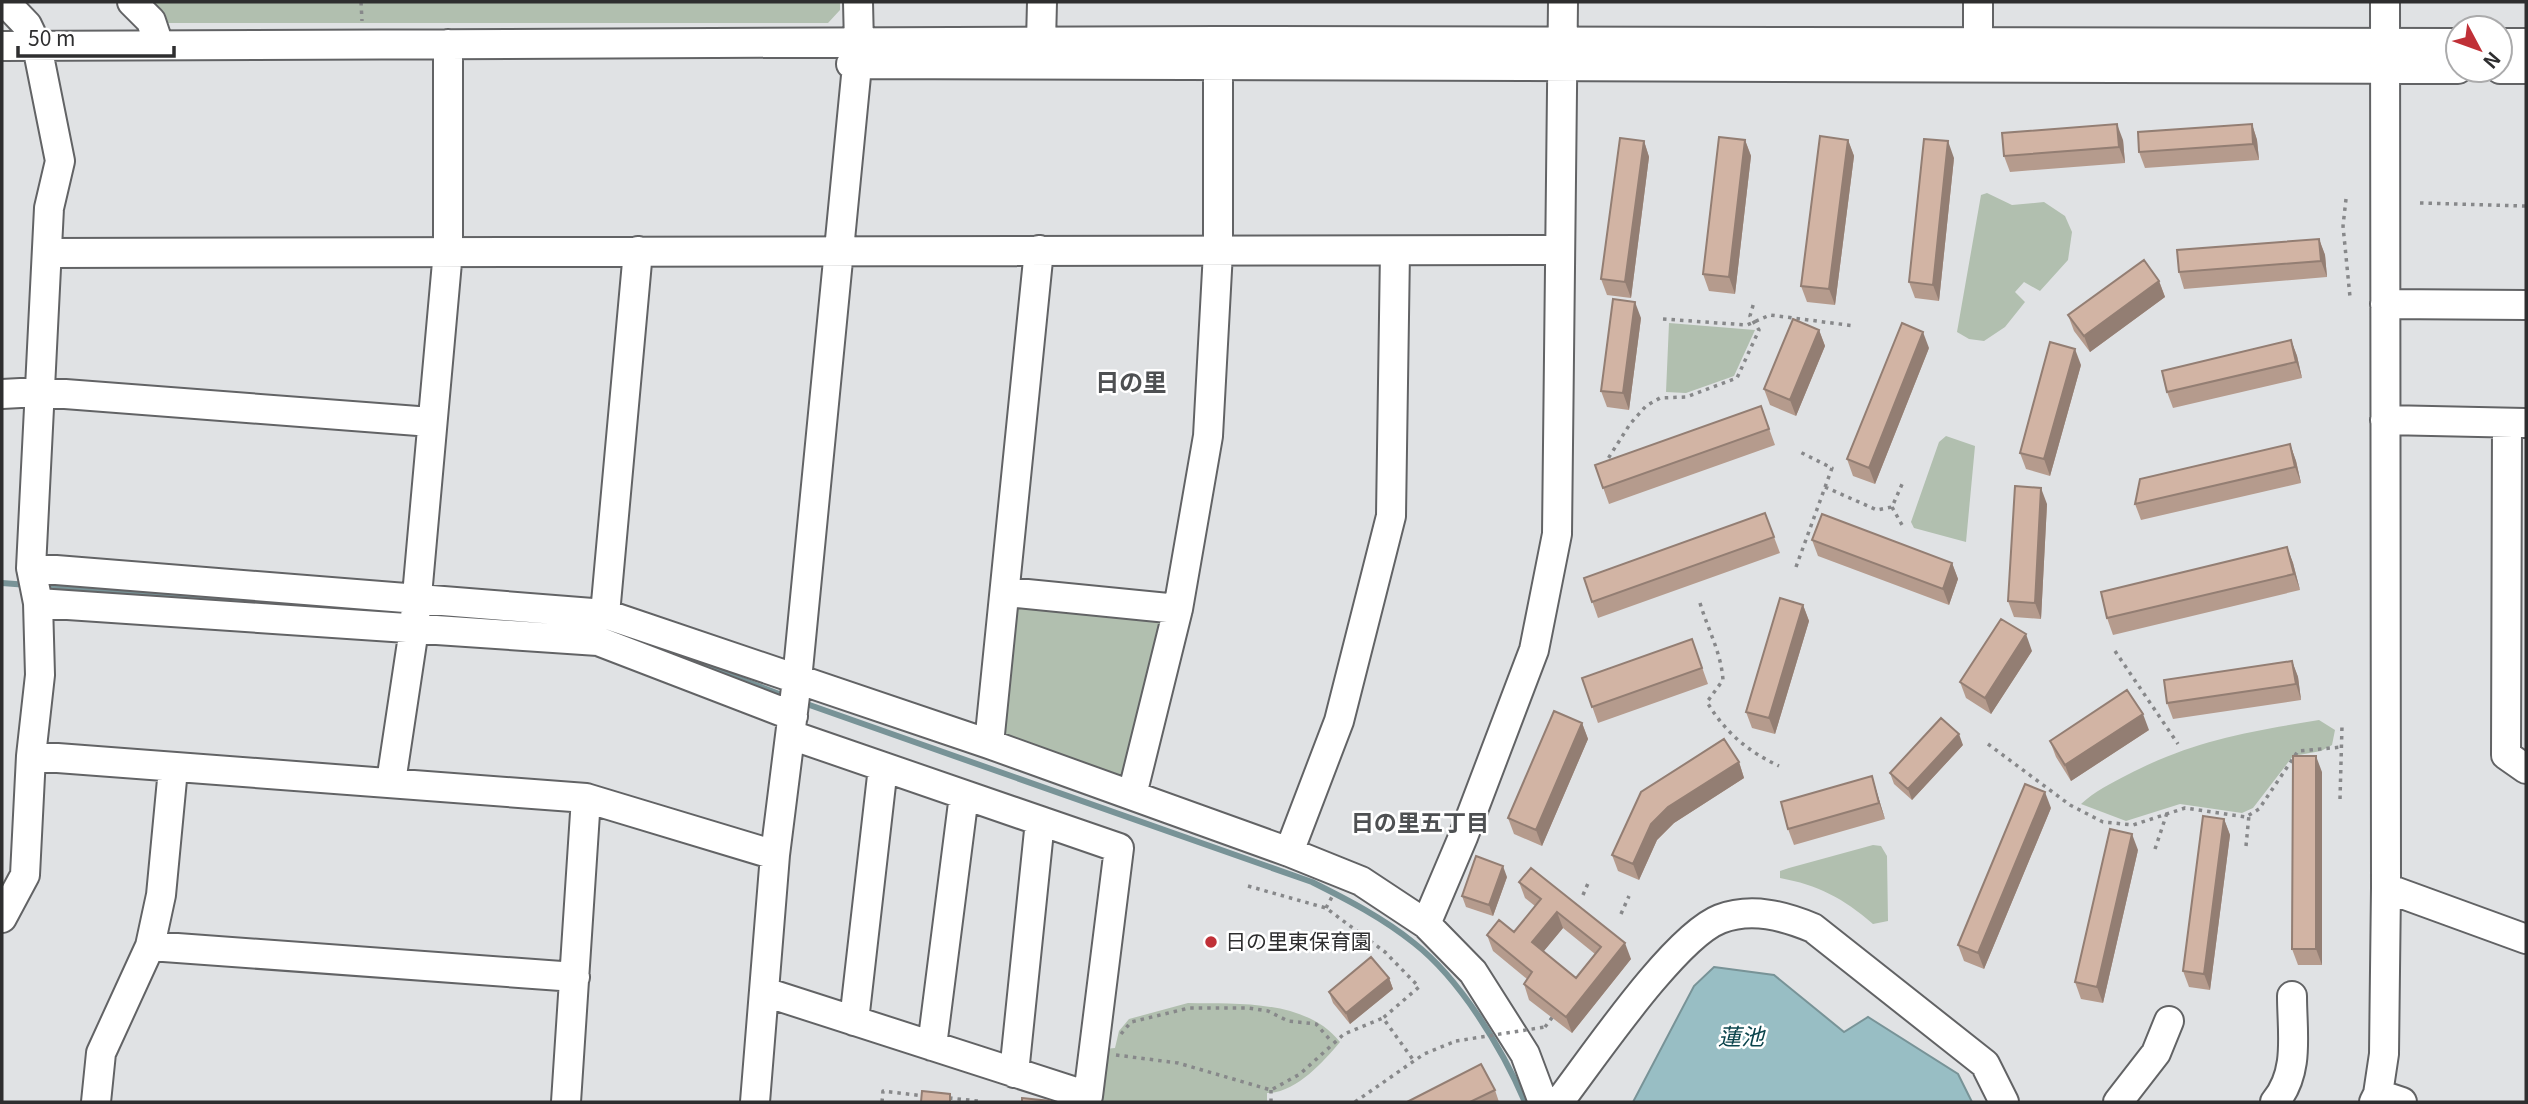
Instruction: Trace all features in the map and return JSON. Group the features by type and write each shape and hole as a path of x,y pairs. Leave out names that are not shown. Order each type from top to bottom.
{"street":[{"path":"2,918 25,875 31,756 40,675 38,603 31,568 48,208 60,161 39,55 27,25 5,2"},
{"path":"132,2 151,21 159,46"},
{"path":"755,1102 775,855 797,680 858,54 858,2"},
{"path":"1041,42 1042,2"},
{"path":"1426,924 1463,837 1534,650 1557,534 1563,2"},
{"path":"1978,2 1978,44"},
{"path":"2385,2 2385,1099"},
{"path":"858,54 1041,42 1218,54"},
{"path":"1563,55 1978,44 2444,43"},
{"path":"2,46 39,55 1563,55 2385,71 2444,69"},
{"path":"2,64 39,55 159,46 448,53"},
{"path":"391,782 414,629 448,251 448,53"},
{"path":"1132,795 1178,609 1208,436 1218,252 1218,54"},
{"path":"989,744 1007,592 1039,250"},
{"path":"47,253 1560,250"},
{"path":"605,614 638,251"},
{"path":"1289,852 1339,721 1391,516 1395,251"},
{"path":"2385,304 2526,305"},
{"path":"2,394 39,392 431,422"},
{"path":"2385,420 2517,424 2517,627 2506,755 2526,769"},
{"path":"31,568 605,614 989,744 1289,852 1361,881 1426,924 1473,972 1525,1054 1543,1102"},
{"path":"1007,592 1178,609"},
{"path":"38,603 598,641 883,767 1119,848 1107,1054 1088,1096 765,992"},
{"path":"31,756 173,769 391,782 586,798 775,855"},
{"path":"854,1021 883,767"},
{"path":"96,1102 101,1054 150,946 161,895 173,769"},
{"path":"932,1046 964,795"},
{"path":"566,1102 586,798"},
{"path":"1014,1073 1040,821"},
{"path":"2386,888 2526,939"},
{"path":"1559,1102 1690,938 1720,919 1750,913 1784,916 1813,928 1985,1064 2004,1102"},
{"path":"150,946 575,977"},
{"path":"2275,1102 2285,1090 2293,1069 2292,996"},
{"path":"2118,1102 2156,1053 2169,1021"}],"path":[{"path":"2346,199 2343,226 2350,297"},
{"path":"2420,203 2526,206"},
{"path":"1601,470 1630,424 1646,406 1660,398 1686,397 1737,379 1759,330 1750,316 1754,302"},
{"path":"1663,319 1747,325 1770,315 1856,326"},
{"path":"1796,567 1832,468 1800,452"},
{"path":"1892,508 1903,482"},
{"path":"1825,486 1877,510 1892,508"},
{"path":"1892,508 1902,525"},
{"path":"1700,603 1709,634 1721,655 1723,680 1707,702 1726,730 1758,757 1779,766"},
{"path":"2115,651 2178,744"},
{"path":"2340,799 2342,726"},
{"path":"1988,744 2070,805 2103,822 2133,825 2185,808 2235,817 2249,815 2259,809 2298,751 2342,747"},
{"path":"2155,849 2166,813"},
{"path":"2246,846 2249,815"},
{"path":"1583,895 1589,881"},
{"path":"1248,886 1326,908 1385,952 1419,987 1383,1018 1355,1027 1332,1042 1322,1058 1271,1090 1178,1063 1107,1054 1131,1022 1189,1007 1268,1011 1288,1021 1316,1024 1332,1042"},
{"path":"1620,914 1629,896"},
{"path":"1355,1102 1414,1061 1457,1041 1545,1027 1562,1005"},
{"path":"1383,1018 1414,1061"},
{"path":"1271,1090 1271,1102"},
{"path":"882,1102 883,1091 978,1101"},
{"path":"1364,1096 1368,1102"}],"green space":[{"path":"142,2 840,2 840,10 828,23 163,23"},
{"path":"1987,193 2012,205 2044,202 2065,216 2072,232 2068,260 2040,291 2024,282 2015,292 2025,302 2005,327 1984,341 1969,339 1957,332 1981,195"},
{"path":"1669,323 1755,330 1734,376 1686,393 1666,392"},
{"path":"1946,436 1975,446 1966,542 1914,528 1911,522 1939,442"},
{"path":"1019,599 1165,621 1130,773 1121,780 1011,740 1003,734 1013,607"},
{"path":"2319,720 2335,730 2332,745 2321,751 2293,756 2253,808 2242,813 2180,804 2126,821 2081,804 2097,791 2174,754 2220,739"},
{"path":"1873,845 1881,846 1887,856 1888,921 1873,924 1830,894 1806,884 1780,878 1780,871"},
{"path":"1188,1003 1249,1004 1290,1011 1326,1028 1340,1042 1317,1067 1298,1082 1278,1092 1267,1093 1267,1102 1098,1102 1104,1049 1115,1048 1119,1031 1129,1019"}],"water":[{"name":"蓮池","path":"1714,967 1774,975 1844,1032 1868,1017 1958,1074 1972,1102 1633,1102 1694,986"}],"building":[{"path":"2117,124 2119,147 2004,156 2002,133"},
{"path":"2252,124 2253,144 2139,152 2138,132"},
{"path":"1820,136 1848,140 1829,289 1801,286"},
{"path":"1719,137 1745,140 1729,277 1703,274"},
{"path":"1620,138 1644,141 1625,282 1601,279"},
{"path":"1924,139 1948,141 1933,285 1909,282"},
{"path":"2319,239 2321,261 2179,272 2177,250"},
{"path":"2144,260 2159,281 2084,336 2068,315"},
{"path":"1613,299 1635,302 1623,393 1601,391"},
{"path":"1793,319 1819,330 1790,400 1764,389"},
{"path":"1902,323 1923,332 1869,468 1847,459"},
{"path":"2291,340 2296,362 2167,392 2162,371"},
{"path":"2050,342 2075,349 2044,459 2020,453"},
{"path":"1761,406 1769,429 1603,488 1595,465"},
{"path":"2290,444 2295,467 2135,504 2140,479"},
{"path":"2015,486 2041,488 2035,603 2008,601"},
{"path":"1765,513 1774,537 1592,602 1584,578"},
{"path":"1822,514 1952,563 1943,589 1812,540"},
{"path":"2287,547 2294,574 2107,618 2101,592"},
{"path":"1780,598 1803,605 1769,718 1746,712"},
{"path":"2001,619 2026,634 1985,698 1960,682"},
{"path":"1692,639 1702,668 1592,707 1582,678"},
{"path":"2292,661 2296,684 2167,703 2164,680"},
{"path":"2127,690 2143,714 2065,765 2050,741"},
{"path":"1554,711 1582,723 1536,830 1508,818"},
{"path":"1941,718 1959,734 1908,789 1890,773"},
{"path":"1724,739 1739,762 1668,807 1651,824 1633,864 1612,855 1641,792"},
{"path":"2293,756 2316,756 2316,949 2292,949"},
{"path":"1872,776 1879,803 1788,829 1781,802"},
{"path":"2025,784 2045,792 1978,953 1958,945"},
{"path":"2203,816 2224,819 2204,974 2183,971"},
{"path":"2110,829 2132,834 2097,987 2075,982"},
{"path":"1476,856 1503,866 1489,905 1462,896"},
{"path":"1531,868 1625,943 1566,1017 1524,984 1532,972 1487,935 1499,920 1514,932 1541,899 1519,882","holes":["1557,912 1601,947 1576,978 1532,942"]},
{"path":"1371,957 1389,978 1346,1013 1329,992"},
{"path":"1481,1064 1495,1090 1470,1102 1407,1102"},
{"path":"922,1091 950,1094 950,1102 921,1102"},
{"path":"1022,1098 1050,1101 1050,1102 1022,1102"}],"waterway":[{"path":"2,583 28,585"},
{"path":"42,586 352,610"},
{"path":"607,629 787,697"},
{"path":"801,702 1312,882 1378,917 1414,943 1448,975 1492,1037 1525,1102"}],"place":[{"name":"日の里東保育園","path":"1211,942"}],"district":[{"name":"日の里","path":"1131,383"},
{"name":"日の里五丁目","path":"1420,823"}]}
